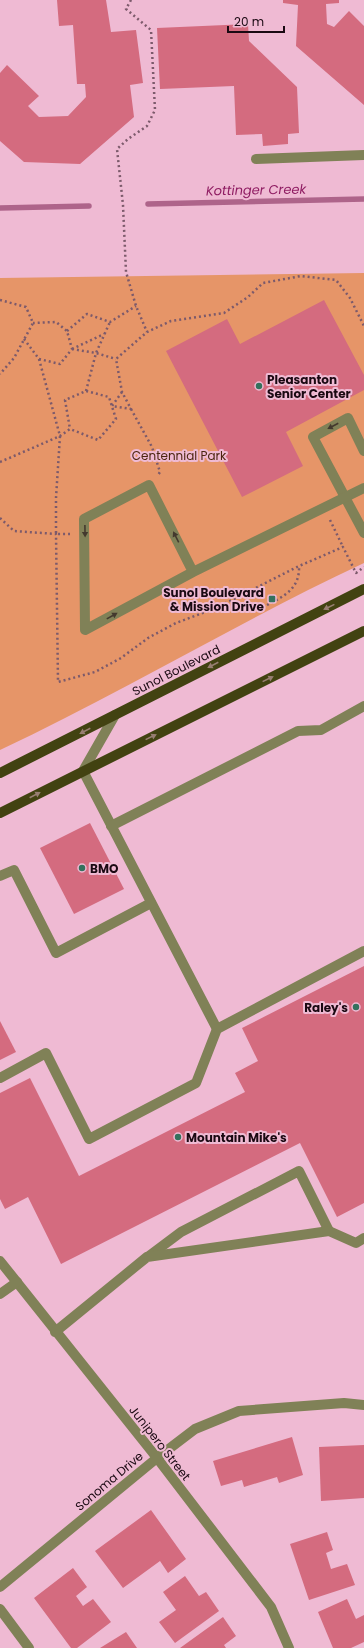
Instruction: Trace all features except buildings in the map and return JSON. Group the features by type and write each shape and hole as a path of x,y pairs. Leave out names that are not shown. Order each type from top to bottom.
{"main road":[{"name":"Sunol Boulevard","path":"0,773 364,589"},
{"path":"0,813 364,631"}],"street":[{"path":"256,159 364,155"},
{"path":"364,451 348,418 313,437 364,533"},
{"path":"193,572 149,485 84,519 85,630 193,572 364,488"},
{"path":"111,826 298,731 321,730 364,706"},
{"path":"115,715 83,771 217,1029"},
{"path":"0,876 14,870 56,953 151,903"},
{"path":"0,1078 46,1053 89,1139 196,1083 217,1029 364,951"},
{"path":"55,1332 147,1257 181,1232 299,1171 329,1231"},
{"path":"147,1257 329,1231 356,1243 364,1238"},
{"name":"Junipero Street","path":"0,1261 55,1332 157,1458 271,1607 289,1648"},
{"path":"0,1294 17,1282"},
{"name":"Sonoma Drive","path":"0,1588 157,1458 195,1429 239,1411 344,1402 364,1405"},
{"path":"0,1609 29,1648"}],"path":[{"path":"131,0 126,9 151,30 155,110 147,126 128,139 117,150 123,205 126,272 136,306 147,332"},
{"path":"116,359 147,332 171,321 224,313 248,297 262,283 301,276 336,280 350,298 364,326"},
{"path":"0,300 26,307 33,323"},
{"path":"86,391 96,353 110,322 136,306"},
{"path":"67,331 87,314 110,322"},
{"path":"33,323 56,322 67,331 72,349"},
{"path":"0,374 14,358 33,323"},
{"path":"40,359 60,364 72,349 105,333"},
{"path":"24,339 40,359 60,436 56,498 58,682 94,672 121,658 148,638 176,623 216,608 299,566 343,547 356,573 364,567"},
{"path":"72,349 96,353 116,359"},
{"path":"116,359 122,392 152,447 160,472 149,485"},
{"path":"86,391 109,397 116,419 98,440 70,429 65,400 86,391"},
{"path":"112,406 122,392"},
{"path":"112,406 131,409"},
{"path":"0,462 60,436 70,429"},
{"path":"0,518 14,531 85,535"},
{"path":"267,605 291,590 297,583 300,575 299,566"}],"green space":[{"name":"Centennial Park","path":"364,273 364,563 318,585 46,728 0,750 0,278"}],"waterway":[{"name":"Kottinger Creek","path":"148,204 364,199"},
{"name":"Kottinger Creek","path":"0,208 89,206"}],"place":[{"name":"Pleasanton Senior Center","path":"259,386"},
{"name":"Sunol Boulevard & Mission Drive","path":"272,599"},
{"name":"BMO","path":"82,868"},
{"name":"Raley's","path":"356,1007"},
{"name":"Mountain Mike's","path":"178,1137"}]}
